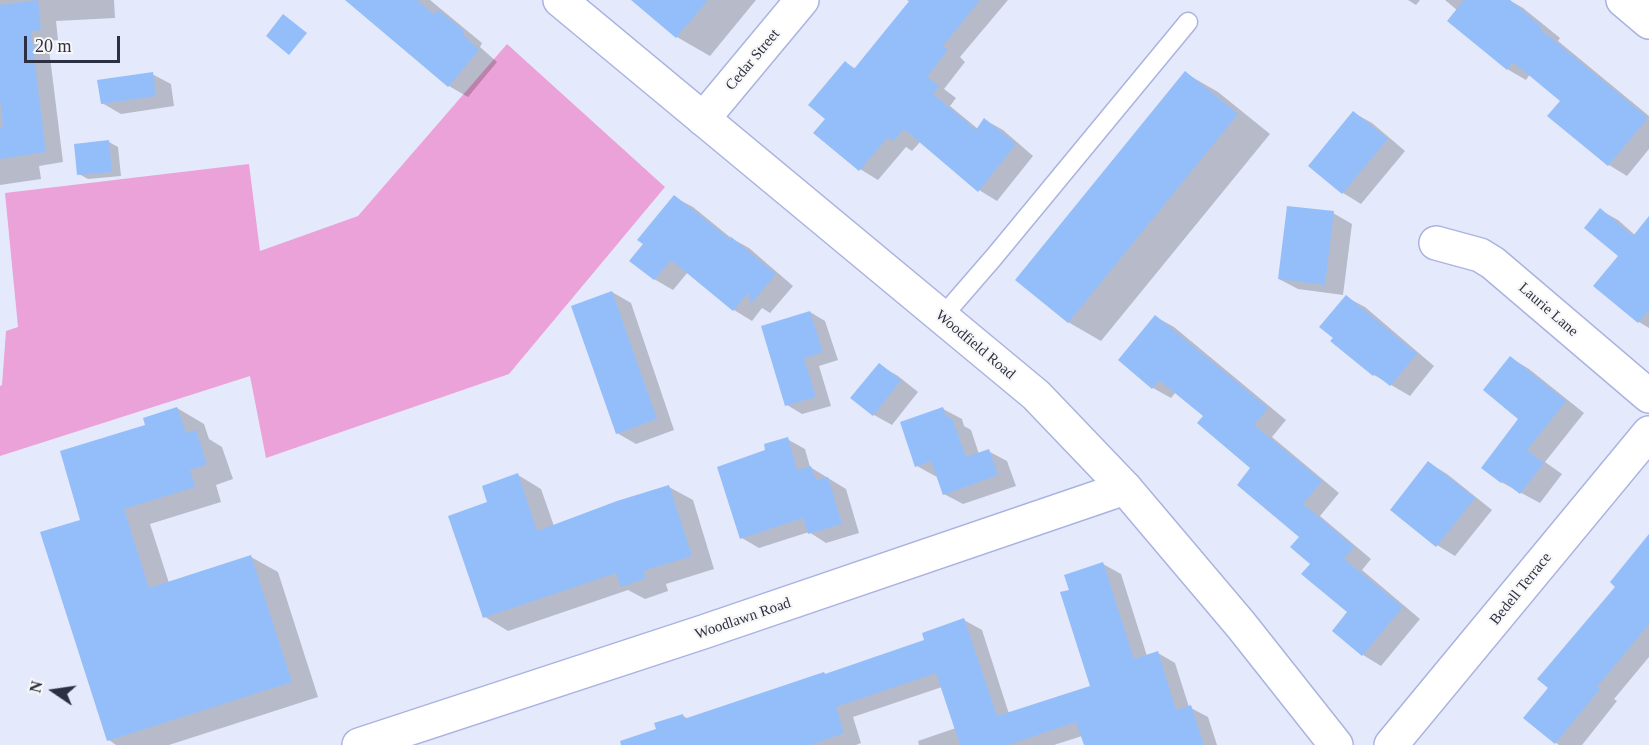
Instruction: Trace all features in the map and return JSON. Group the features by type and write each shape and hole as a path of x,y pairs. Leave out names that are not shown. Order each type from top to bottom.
{"street":[{"name":"Woodfield Road","path":"560,0 1036,395 1125,488 1241,625 1336,745"},
{"name":"Cedar Street","path":"703,119 802,0"},
{"path":"1623,0 1649,22"},
{"name":"Laurie Lane","path":"1436,243 1480,255 1493,263 1649,396"},
{"name":"Bedell Terrace","path":"1391,745 1649,433"},
{"name":"Woodlawn Road","path":"359,745 703,632 1125,488"}],"lane":[{"path":"942,317 1188,22"}],"shaded area":[{"path":"507,44 665,187 509,374 266,458 250,376 0,456 0,386 2,385 6,331 18,327 5,193 249,164 260,251 358,216"}],"building":[{"path":"38,0 41,30 31,31 46,152 0,159 0,127 3,126 0,99 0,5"},
{"path":"345,0 417,0 434,15 438,10 464,31 463,35 479,50 448,87"},
{"path":"631,0 708,0 676,38"},
{"path":"910,0 980,0 943,46 948,50 927,77 939,86 933,94 976,130 984,118 1016,144 978,192 904,129 893,141 888,137 859,171 813,133 825,119 808,105 845,61 854,69"},
{"path":"1464,0 1510,0 1542,27 1540,29 1648,118 1608,166 1547,116 1560,101 1513,62 1507,70 1447,21"},
{"path":"283,14 307,33 289,55 266,36"},
{"path":"1185,71 1238,114 1068,323 1015,280"},
{"path":"153,72 156,96 101,104 97,80"},
{"path":"1353,111 1388,139 1342,194 1308,166"},
{"path":"109,140 112,172 77,175 74,144"},
{"path":"674,195 732,241 730,236 776,274 751,304 748,293 733,311 671,260 654,280 629,261 643,244 637,240"},
{"path":"1287,206 1334,211 1325,285 1278,279"},
{"path":"1600,208 1633,236 1649,216 1649,310 1638,323 1593,286 1618,256 1584,228"},
{"path":"612,291 657,419 616,434 571,306"},
{"path":"1346,295 1417,354 1390,386 1375,374 1373,376 1330,341 1333,338 1319,327"},
{"path":"810,311 823,352 804,358 816,397 785,406 761,326"},
{"path":"1155,315 1268,408 1254,425 1322,481 1303,504 1354,547 1344,559 1403,607 1362,656 1332,631 1347,612 1301,574 1310,564 1290,547 1299,537 1237,485 1250,468 1197,423 1203,416 1159,380 1152,389 1118,360"},
{"path":"1510,356 1566,401 1527,450 1544,463 1520,494 1481,468 1518,419 1483,390"},
{"path":"879,363 901,380 873,416 850,398"},
{"path":"177,407 186,433 196,430 207,464 190,470 195,487 124,509 149,588 251,555 292,682 107,741 40,532 80,520 60,451 145,425 143,418"},
{"path":"943,407 947,418 952,418 966,457 989,449 998,475 943,495 931,461 915,467 900,422"},
{"path":"788,437 797,470 811,466 816,480 828,477 842,524 808,534 803,518 740,539 717,467 765,450 764,444"},
{"path":"1428,461 1475,498 1436,547 1390,510"},
{"path":"518,473 537,531 617,501 669,485 692,556 643,571 646,578 621,587 616,573 483,618 448,516 487,502 482,486"},
{"path":"1649,534 1649,624 1597,687 1600,689 1555,744 1523,718 1548,688 1537,679 1615,587 1610,582"},
{"path":"1103,562 1134,659 1158,651 1176,710 1191,705 1204,745 1084,745 1076,722 1008,745 960,745 936,673 836,707 844,733 811,745 621,745 620,741 656,729 654,723 683,714 684,719 824,672 825,674 924,640 922,633 964,618 997,716 1090,686 1060,592 1069,590 1064,575"}]}
